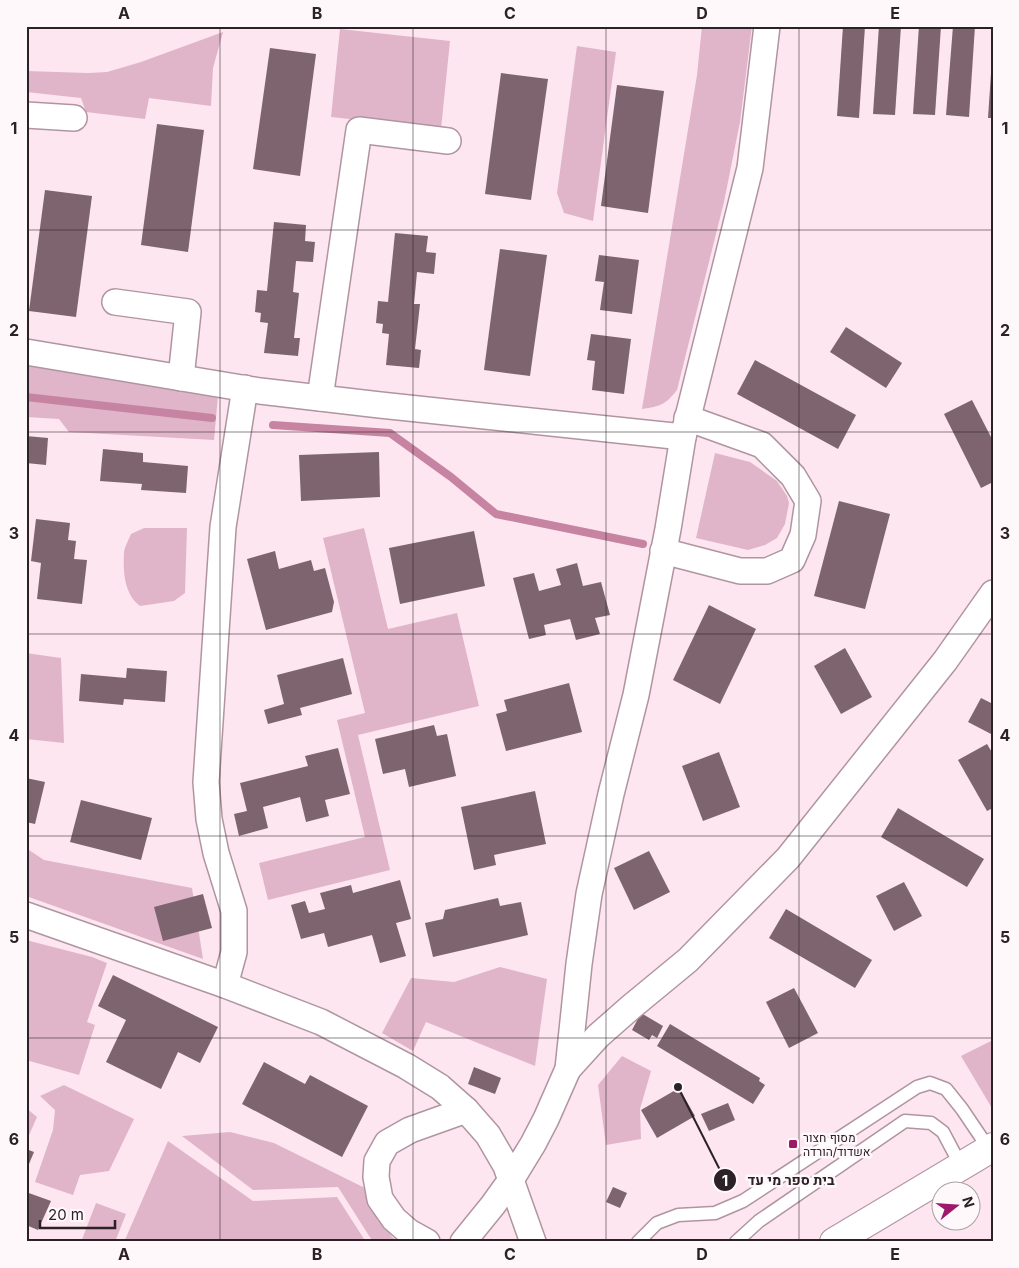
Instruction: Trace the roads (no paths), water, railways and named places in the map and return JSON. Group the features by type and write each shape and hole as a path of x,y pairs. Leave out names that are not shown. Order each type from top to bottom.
{"main road":[{"path":"834,1242 991,1148"}],"street":[{"path":"568,1070 579,964 589,894 613,785 636,695 664,551 685,428 750,168 767,26"},
{"path":"26,115 74,118"},
{"path":"320,398 359,130 448,141"},
{"path":"116,302 188,312 181,378"},
{"path":"26,352 181,378 320,398 685,428 762,445 793,476 808,501 803,535 792,560 767,571 740,571 664,551"},
{"path":"225,985 234,952 234,911 216,853 209,819 206,782 223,527 245,388"},
{"path":"463,1242 493,1206 533,1144 568,1070 598,1036 688,960 788,858 946,661 993,593"},
{"path":"26,915 225,985 329,1026 440,1086 466,1110 488,1135 506,1166 533,1242"},
{"path":"427,1242 409,1232 394,1219 380,1199 376,1176 377,1162 387,1143 410,1130 466,1110"}],"lane":[{"path":"638,1242 657,1223 678,1215 715,1213 743,1201 917,1087 930,1082 946,1089 991,1148"},
{"path":"736,1242 759,1221 905,1121 930,1123 943,1132 961,1166"}],"waterway":[{"path":"26,397 212,418"},
{"path":"273,425 390,433 451,477 496,514 643,544"}],"place":[{"name":"בית ספר מי עד","path":"678,1087"},
{"name":"מסוף חצור אשדוד/הורדה","path":"793,1144"}]}
